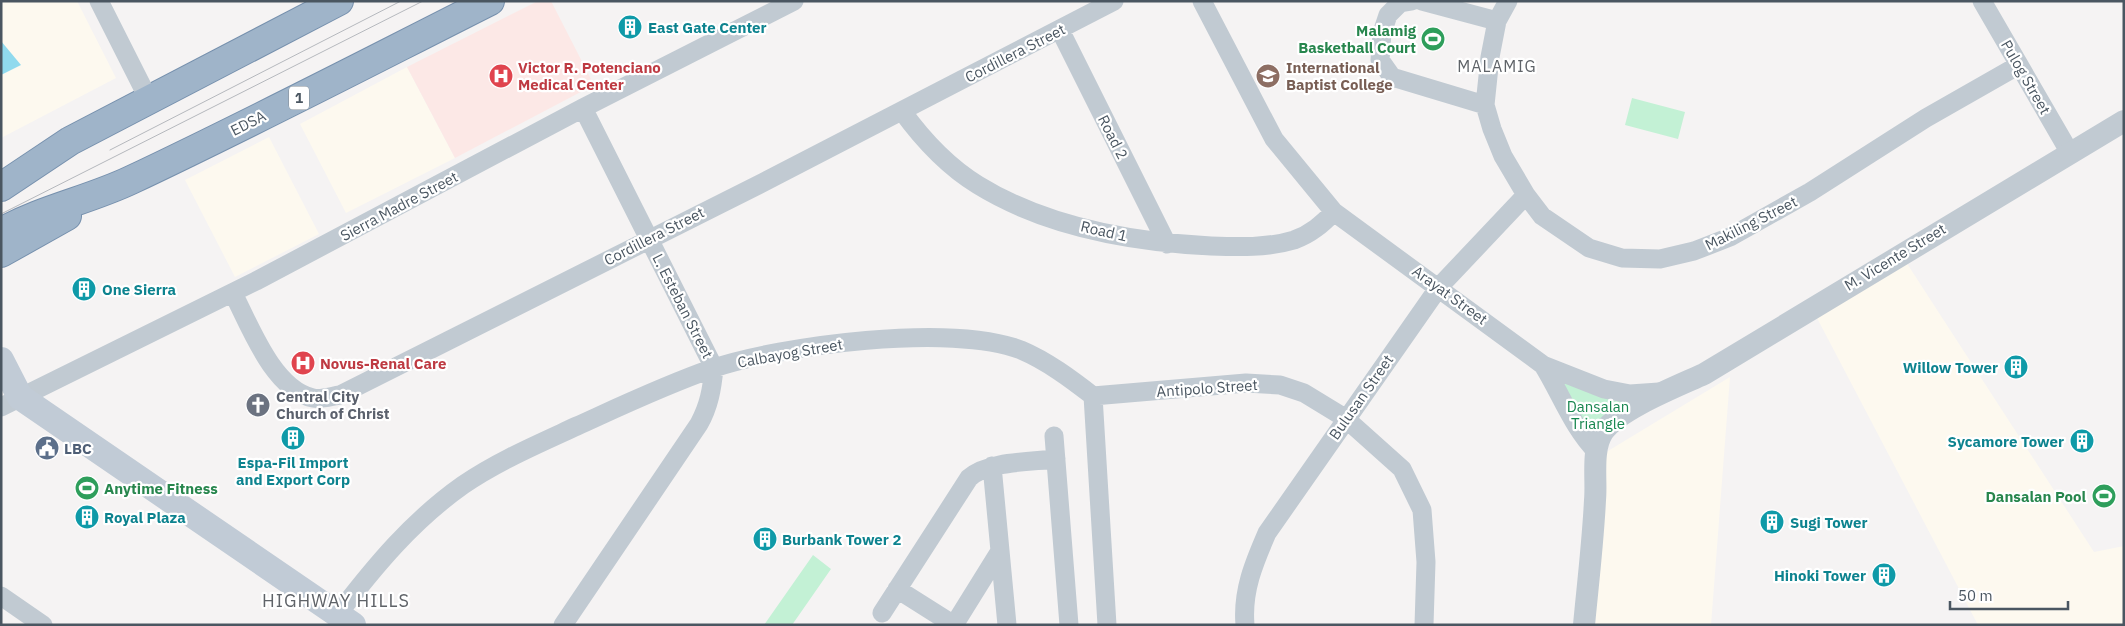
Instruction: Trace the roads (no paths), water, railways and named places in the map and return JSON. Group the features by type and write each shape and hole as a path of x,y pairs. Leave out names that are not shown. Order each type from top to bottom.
{"highway":[{"path":"1,187 70,141 339,1"},
{"name":"EDSA","path":"1,232 25,219 107,192 192,152 490,1"},
{"path":"1,167 70,141"},
{"name":"1","path":"1,253 35,236 107,192"}],"main road":[{"path":"1,360 11,402 340,621"}],"street":[{"path":"99,1 149,100"},
{"name":"Sierra Madre Street","path":"11,402 233,293 583,108 794,1"},
{"name":"Cordillera Street","path":"233,293 266,358 291,389 314,399 340,395 902,111 1114,1"},
{"name":"Arayat Street","path":"1202,1 1274,140 1334,212 1544,365 1560,391 1583,438 1597,452"},
{"path":"1412,1 1400,3 1388,15 1382,32 1380,60 1392,77 1485,105"},
{"path":"1422,1 1497,21"},
{"name":"Makiling Street","path":"1508,1 1497,21 1490,57 1485,105 1503,156 1526,195 1542,216 1562,231 1601,253 1640,260 1660,259 1694,251 1730,237 1810,192 1926,118 2019,65"},
{"name":"Pulog Street","path":"1982,1 2070,153"},
{"name":"Road 2","path":"1060,30 1167,244"},
{"name":"L. Esteban Street","path":"563,625 707,410 714,368 583,108"},
{"name":"Road 1","path":"902,111 917,132 943,159 976,184 1007,201 1069,223 1110,234 1167,244 1233,247 1266,245 1294,240 1314,231 1334,212"},
{"name":"M. Vicente Street","path":"1597,452 1602,434 1611,422 1665,391 1704,374 2124,121"},
{"name":"Bulusan Street","path":"1245,625 1244,610 1249,576 1267,533 1345,418 1439,287 1526,195"},
{"name":"Calbayog Street","path":"340,621 402,537 464,484 515,454 658,390 714,368 782,352 851,342 882,339 953,339 994,343 1021,350 1060,372 1093,396"},
{"name":"M. Vicente Street","path":"1544,365 1604,389 1630,394 1665,391"},
{"name":"Antipolo Street","path":"1093,396 1246,383 1280,385 1304,393 1345,418 1402,468 1422,510 1426,562 1424,625"},
{"path":"1093,396 1107,625"},
{"path":"1054,436 1069,625"},
{"path":"1584,625 1596,501 1597,452"},
{"path":"882,612 969,478 976,471 992,466 1056,459"},
{"path":"992,466 1007,625"},
{"path":"897,589 954,625 1000,551"},
{"path":"5,606 43,625"}],"water":[{"path":"1,41 21,65 1,75"}],"tram line":[{"path":"110,150 401,1"},
{"path":"1,214 423,1"}],"place":[{"name":"East Gate Center","path":"630,27"},
{"name":"Malamig Basketball Court","path":"1433,39"},
{"name":"Victor R. Potenciano Medical Center","path":"501,76"},
{"name":"International Baptist College","path":"1268,76"},
{"name":"One Sierra","path":"84,289"},
{"name":"Novus-Renal Care","path":"303,363"},
{"name":"Willow Tower","path":"2016,367"},
{"name":"Central City Church of Christ","path":"258,405"},
{"name":"Espa-Fil Import and Export Corp","path":"293,438"},
{"name":"Sycamore Tower","path":"2082,441"},
{"name":"LBC","path":"47,448"},
{"name":"Anytime Fitness","path":"87,488"},
{"name":"Dansalan Pool","path":"2104,496"},
{"name":"Royal Plaza","path":"87,517"},
{"name":"Sugi Tower","path":"1772,522"},
{"name":"Burbank Tower 2","path":"765,539"},
{"name":"Hinoki Tower","path":"1884,575"}],"district":[{"name":"MALAMIG","path":"1497,66"},
{"name":"HIGHWAY HILLS","path":"336,600"}],"park label":[{"name":"Dansalan Triangle","path":"1598,414"}]}
